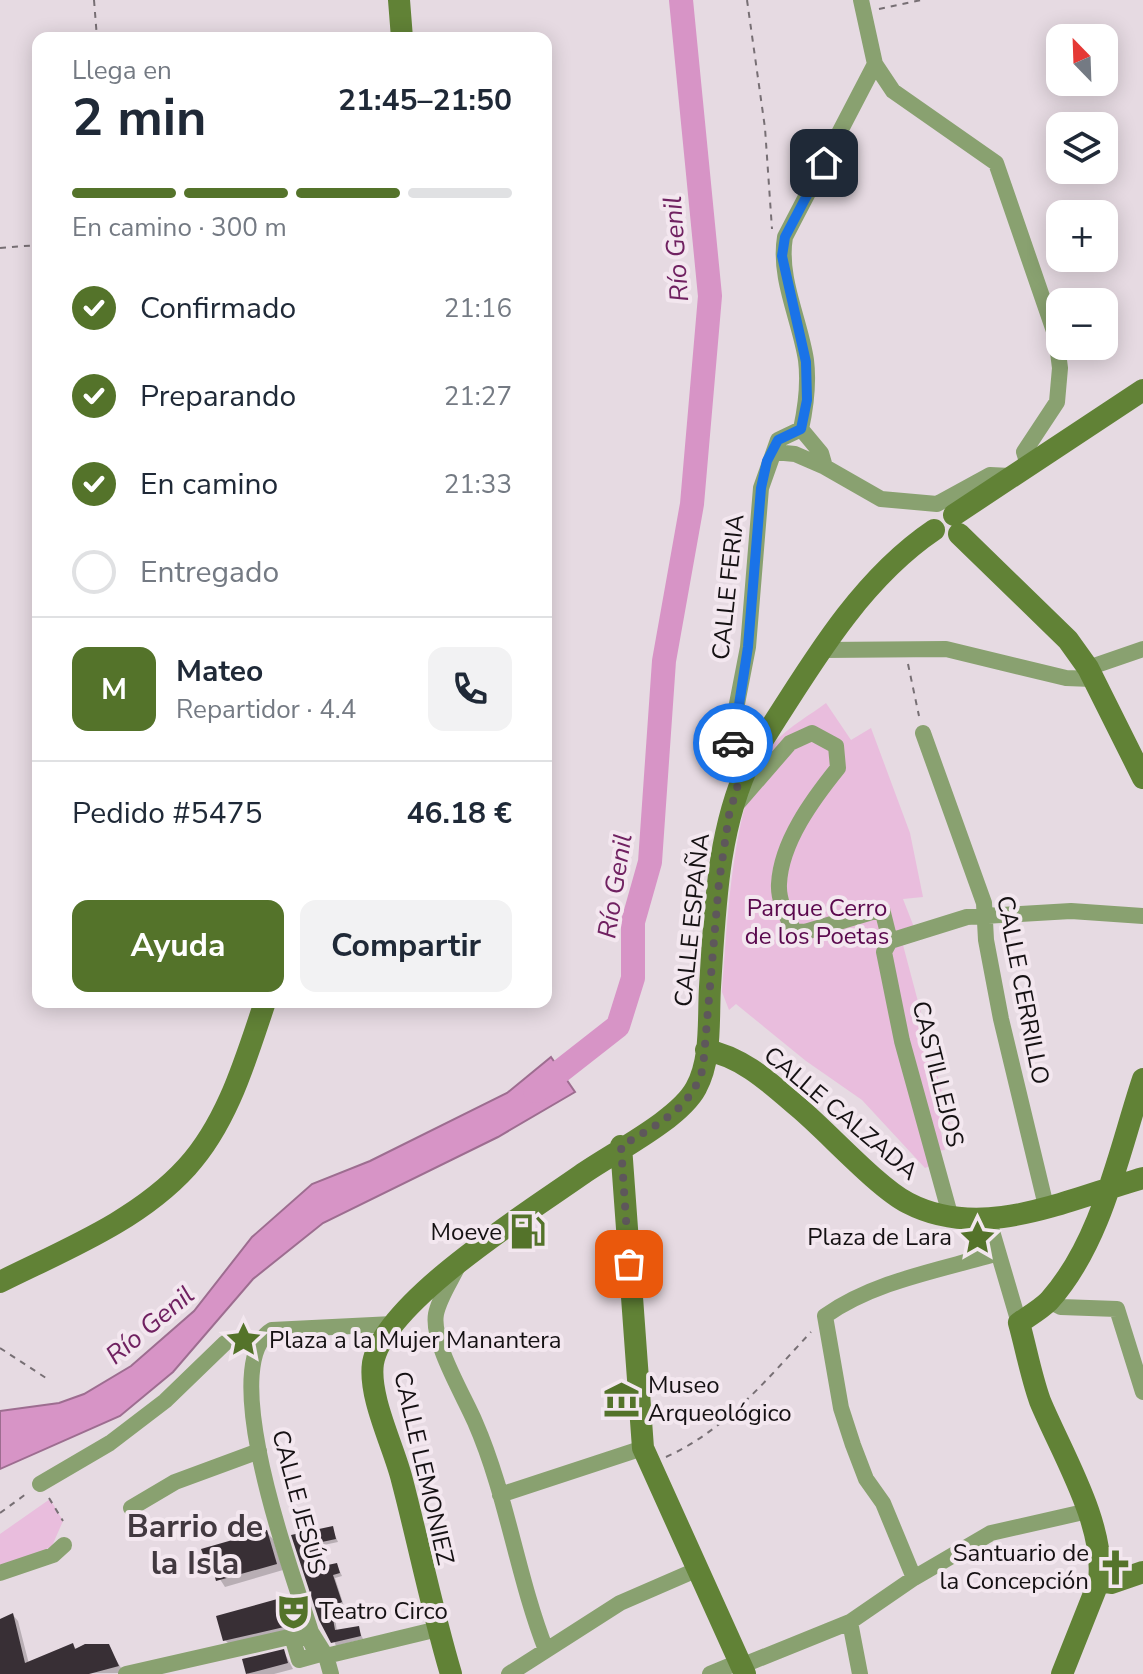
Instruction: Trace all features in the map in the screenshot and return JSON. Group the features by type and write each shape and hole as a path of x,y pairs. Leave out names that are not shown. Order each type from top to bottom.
{"street":[{"path":"399,0 402,32"},
{"path":"862,6 875,64 893,91 996,163 1056,337 1060,368 1057,402 1024,452 1019,470"},
{"path":"801,429 807,400 806,362 782,256 785,237 875,64"},
{"path":"1143,390 1019,470 957,524 1068,640 1090,674 1143,778"},
{"path":"801,429 778,440 774,452 795,454 825,467 881,499 937,504 990,475 1019,470"},
{"path":"801,429 821,453 825,467"},
{"name":"CALLE FERIA","path":"739,781 732,755 735,714 748,647 761,488 767,461 774,452"},
{"name":"CALLE ESPAÑA","path":"621,1146 672,1116 688,1100 700,1080 706,1050 715,921 729,815 739,781 824,650 879,574 934,530 943,540 952,540 957,524"},
{"path":"824,650 946,649 1066,678 1090,674 1143,649"},
{"path":"729,815 790,743 812,733 825,737 836,746 838,768 817,794 784,862 779,885 784,910 794,931 805,932 882,909 890,941 967,917 1071,911 1143,916"},
{"name":"CALLE CERRILLO","path":"923,733 984,903 1001,1019 1046,1206"},
{"name":"CASTILLEJOS","path":"890,941 884,952 902,1041 951,1218"},
{"path":"0,1282 131,1212 187,1167 225,1109 263,1008"},
{"name":"CALLE CALZADA","path":"706,1050 729,1054 772,1085 907,1203 951,1218 989,1221 1143,1178"},
{"path":"1019,1323 1049,1301 1076,1260 1107,1188 1143,1079"},
{"path":"621,1146 645,1457 742,1667"},
{"name":"CALLE LEMONIEZ","path":"451,1674 402,1479 373,1384 373,1363 393,1324 462,1259 621,1146"},
{"path":"989,1221 1039,1397 1088,1511 1101,1566 1099,1581 1062,1674"},
{"path":"914,1578 883,1503 866,1479 853,1445 841,1408 825,1316 845,1302 998,1253"},
{"path":"462,1259 436,1314 437,1329 500,1495 533,1617 546,1650"},
{"path":"1049,1301 1061,1307 1117,1309 1142,1389"},
{"name":"CALLE JESÚS","path":"331,1674 326,1656 311,1632 259,1451 251,1412 252,1355 260,1337 272,1330 393,1324"},
{"path":"40,1484 110,1443 143,1418 225,1343"},
{"path":"131,1508 175,1482 259,1451"},
{"path":"500,1495 645,1457"},
{"path":"710,1674 742,1667 850,1622 914,1578 991,1533 1088,1511"},
{"path":"0,1573 53,1555 64,1545"},
{"path":"509,1674 620,1603 696,1570"},
{"path":"1099,1581 1111,1583 1143,1572"},
{"path":"850,1622 860,1674"},
{"path":"326,1656 438,1629"},
{"path":"129,1674 311,1632"}],"path":[{"path":"94,0 97,32"},
{"path":"747,0 765,128 770,221 782,256"},
{"path":"862,6 921,0"},
{"path":"0,248 32,245"},
{"path":"905,647 923,733"},
{"path":"645,1457 696,1444 727,1420 825,1316"},
{"path":"0,1348 46,1378"},
{"path":"0,1513 40,1484 63,1521"}],"green space":[{"name":"Parque Cerro de los Poetas","path":"826,703 851,740 871,728 910,833 923,897 903,899 919,940 903,945 951,1126 940,1128 945,1150 936,1151 930,1166 925,1168 862,1100 806,1061 736,1004 729,1010 722,992 734,860 750,790 761,762 776,741"},
{"path":"50,1499 63,1521 52,1546 0,1574 0,1534"}],"shaded area":[{"path":"551,1057 575,1092 498,1137 323,1223 253,1279 173,1372 120,1416 0,1469 0,1411 59,1403 84,1394 131,1366 194,1311 252,1237 312,1184 370,1161 507,1093"}],"building":[{"path":"333,1526 336,1539 317,1543 323,1566 337,1563 340,1573 333,1575 342,1602 331,1607 335,1630 359,1626 361,1636 331,1643 319,1620 291,1535"},
{"path":"267,1530 277,1564 216,1581 210,1559 204,1557 201,1549"},
{"path":"288,1596 297,1624 223,1641 216,1616"},
{"path":"13,1613 25,1663 73,1643 75,1649 85,1644 109,1644 119,1666 89,1674 0,1674 0,1619"},
{"path":"284,1649 288,1663 246,1674 242,1659"}],"waterway":[{"name":"Río Genil","path":"535,1091 618,1026 633,978 633,922 650,862 664,661 692,504 710,296 681,0"}],"way so far":[{"path":"629,1264 621,1146 672,1116 695,1090 703,1068 719,882 729,815 739,781 732,755 733,743"}],"place":[{"name":"Moeve","path":"528,1232"},
{"name":"Plaza de Lara","path":"978,1237"},
{"name":"Plaza a la Mujer Manantera","path":"243,1340"},
{"name":"Museo Arqueológico","path":"622,1399"},
{"name":"Santuario de la Concepción","path":"1115,1567"},
{"name":"Teatro Circo","path":"293,1611"}],"district":[{"name":"Barrio de la Isla","path":"195,1544"}],"route":[{"path":"733,743 735,714 748,647 761,488 767,461 778,440 788,432 801,429 807,400 806,362 782,256 785,237 824,163"}]}
